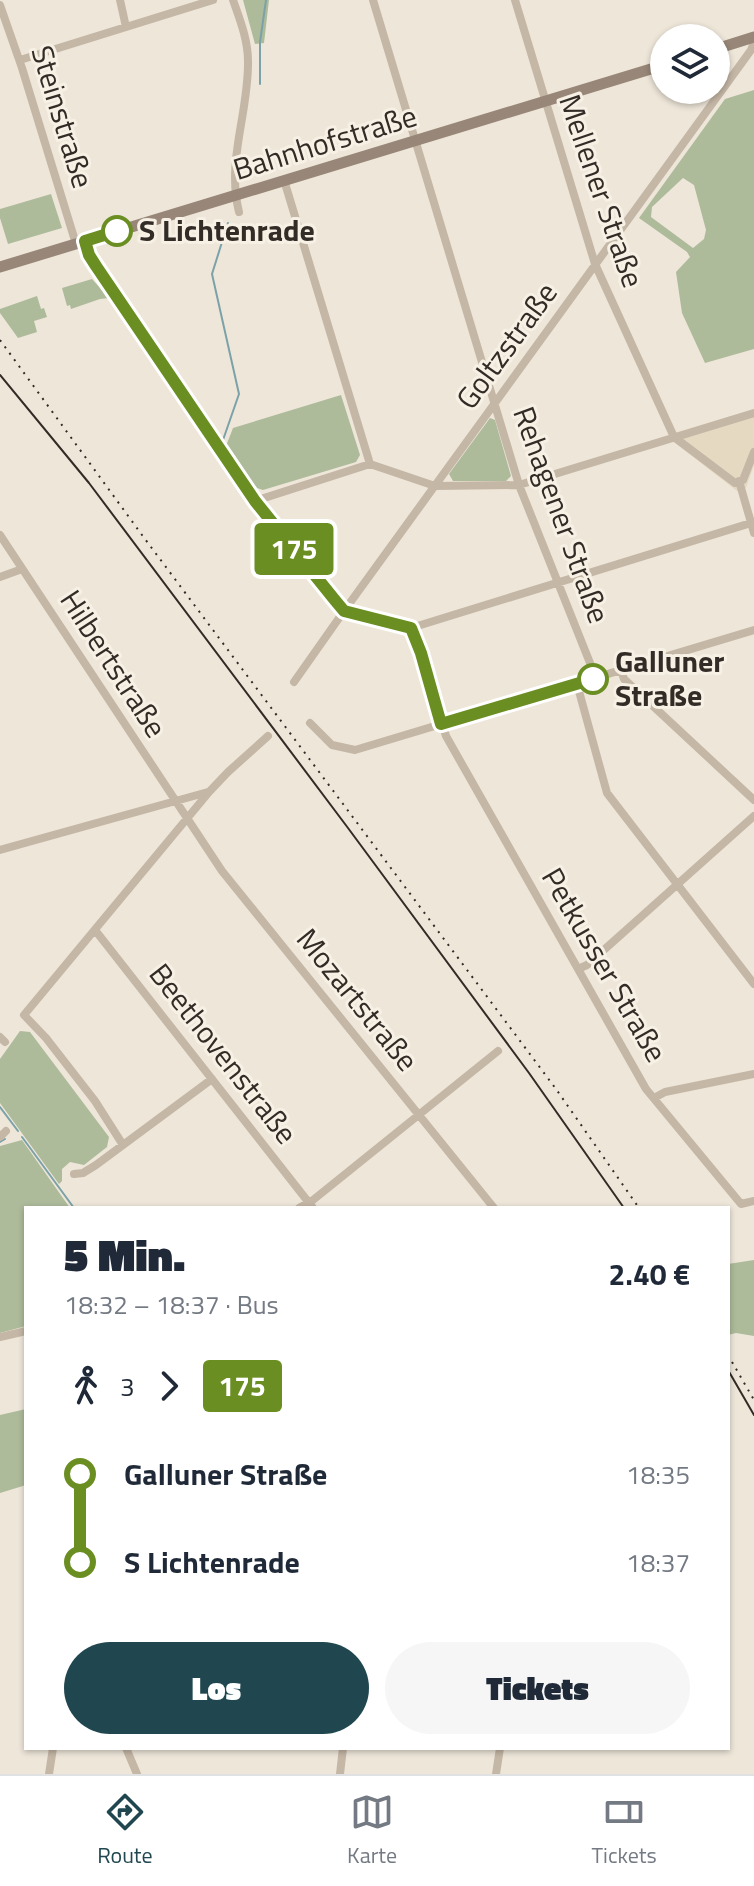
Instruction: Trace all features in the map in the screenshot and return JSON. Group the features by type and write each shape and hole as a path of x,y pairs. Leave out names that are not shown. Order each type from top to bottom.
{"street":[{"path":"120,0 126,27"},
{"path":"20,60 213,0"},
{"path":"233,0 246,40 248,72 234,173 239,212"},
{"name":"Rehagener Straße","path":"373,0 519,485 596,678"},
{"name":"Mellener Straße","path":"515,0 595,264 674,437"},
{"name":"Steinstraße","path":"0,5 80,242 255,501 344,611"},
{"path":"730,44 753,37"},
{"name":"Goltzstraße","path":"294,682 749,53 753,37"},
{"name":"Bahnhofstraße","path":"0,267 650,69"},
{"path":"284,180 370,464"},
{"path":"255,501 370,464 435,486 519,485 754,413"},
{"path":"674,437 735,483 743,480 754,452"},
{"path":"739,481 754,533"},
{"path":"344,611 411,628 752,522"},
{"name":"Hilbertstraße","path":"0,535 187,819"},
{"path":"0,577 22,569"},
{"name":"Petkusser Straße","path":"411,628 446,736 646,1089 741,1204 754,1201"},
{"path":"310,723 332,745 350,750 754,630"},
{"path":"621,670 624,679 754,800"},
{"path":"577,684 607,793 754,984"},
{"path":"123,1145 95,1101 24,1015 209,792 268,736"},
{"path":"0,850 209,792"},
{"path":"578,969 587,965 754,816"},
{"name":"Mozartstraße","path":"187,819 222,871 492,1206"},
{"name":"Beethovenstraße","path":"95,930 311,1206"},
{"path":"311,1206 498,1051"},
{"path":"654,1098 665,1092 754,1074"},
{"path":"74,1174 83,1173 212,1079"},
{"path":"0,1337 24,1331"},
{"path":"49,1774 53,1750"},
{"path":"127,1750 137,1774"},
{"path":"340,1774 343,1750"},
{"path":"496,1774 500,1750"}],"green space":[{"path":"243,0 269,0 264,43 255,44"},
{"path":"754,90 754,349 705,363 682,313 676,272 690,257 639,218 721,104 730,104 730,97","holes":["683,178 694,185 706,230 704,239 693,248 651,217 652,207"]},
{"path":"51,194 62,228 8,244 0,209"},
{"path":"92,279 109,298 71,309 70,305 67,306 62,288"},
{"path":"37,296 47,317 34,321 37,332 18,338 0,309"},
{"path":"341,395 360,455 356,462 263,490 254,487 226,446 233,428"},
{"path":"490,418 495,420 511,476 506,481 453,481 449,474"},
{"path":"20,1031 30,1032 109,1137 107,1147 84,1165 70,1162 62,1169 59,1184 0,1103 0,1059"},
{"path":"22,1140 69,1206 24,1206 24,1327 0,1333 0,1146"},
{"path":"754,1260 754,1336 730,1334 730,1264"},
{"path":"24,1409 24,1486 0,1493 0,1415"}],"shaded area":[{"path":"754,409 754,465 746,488 737,491 674,442 677,441 675,433"}],"waterway":[{"path":"260,84 260,42 266,0"},
{"path":"223,440 239,394 212,274 228,223"},
{"path":"0,1107 18,1131"},
{"path":"22,1137 73,1206"},
{"path":"0,1142 5,1139"}],"tram line":[{"path":"0,375 89,483 348,828 529,1073 623,1206"},
{"path":"730,1373 754,1415"}],"railway":[{"path":"0,340 556,1089 638,1206"},
{"path":"730,1358 754,1400"}],"bus line":[{"name":"175","path":"117,231 85,241 96,266 255,501 344,611 411,628 441,724 593,679"}],"place":[{"name":"S Lichtenrade","path":"117,231"},
{"name":"Galluner Straße","path":"593,679"}]}
